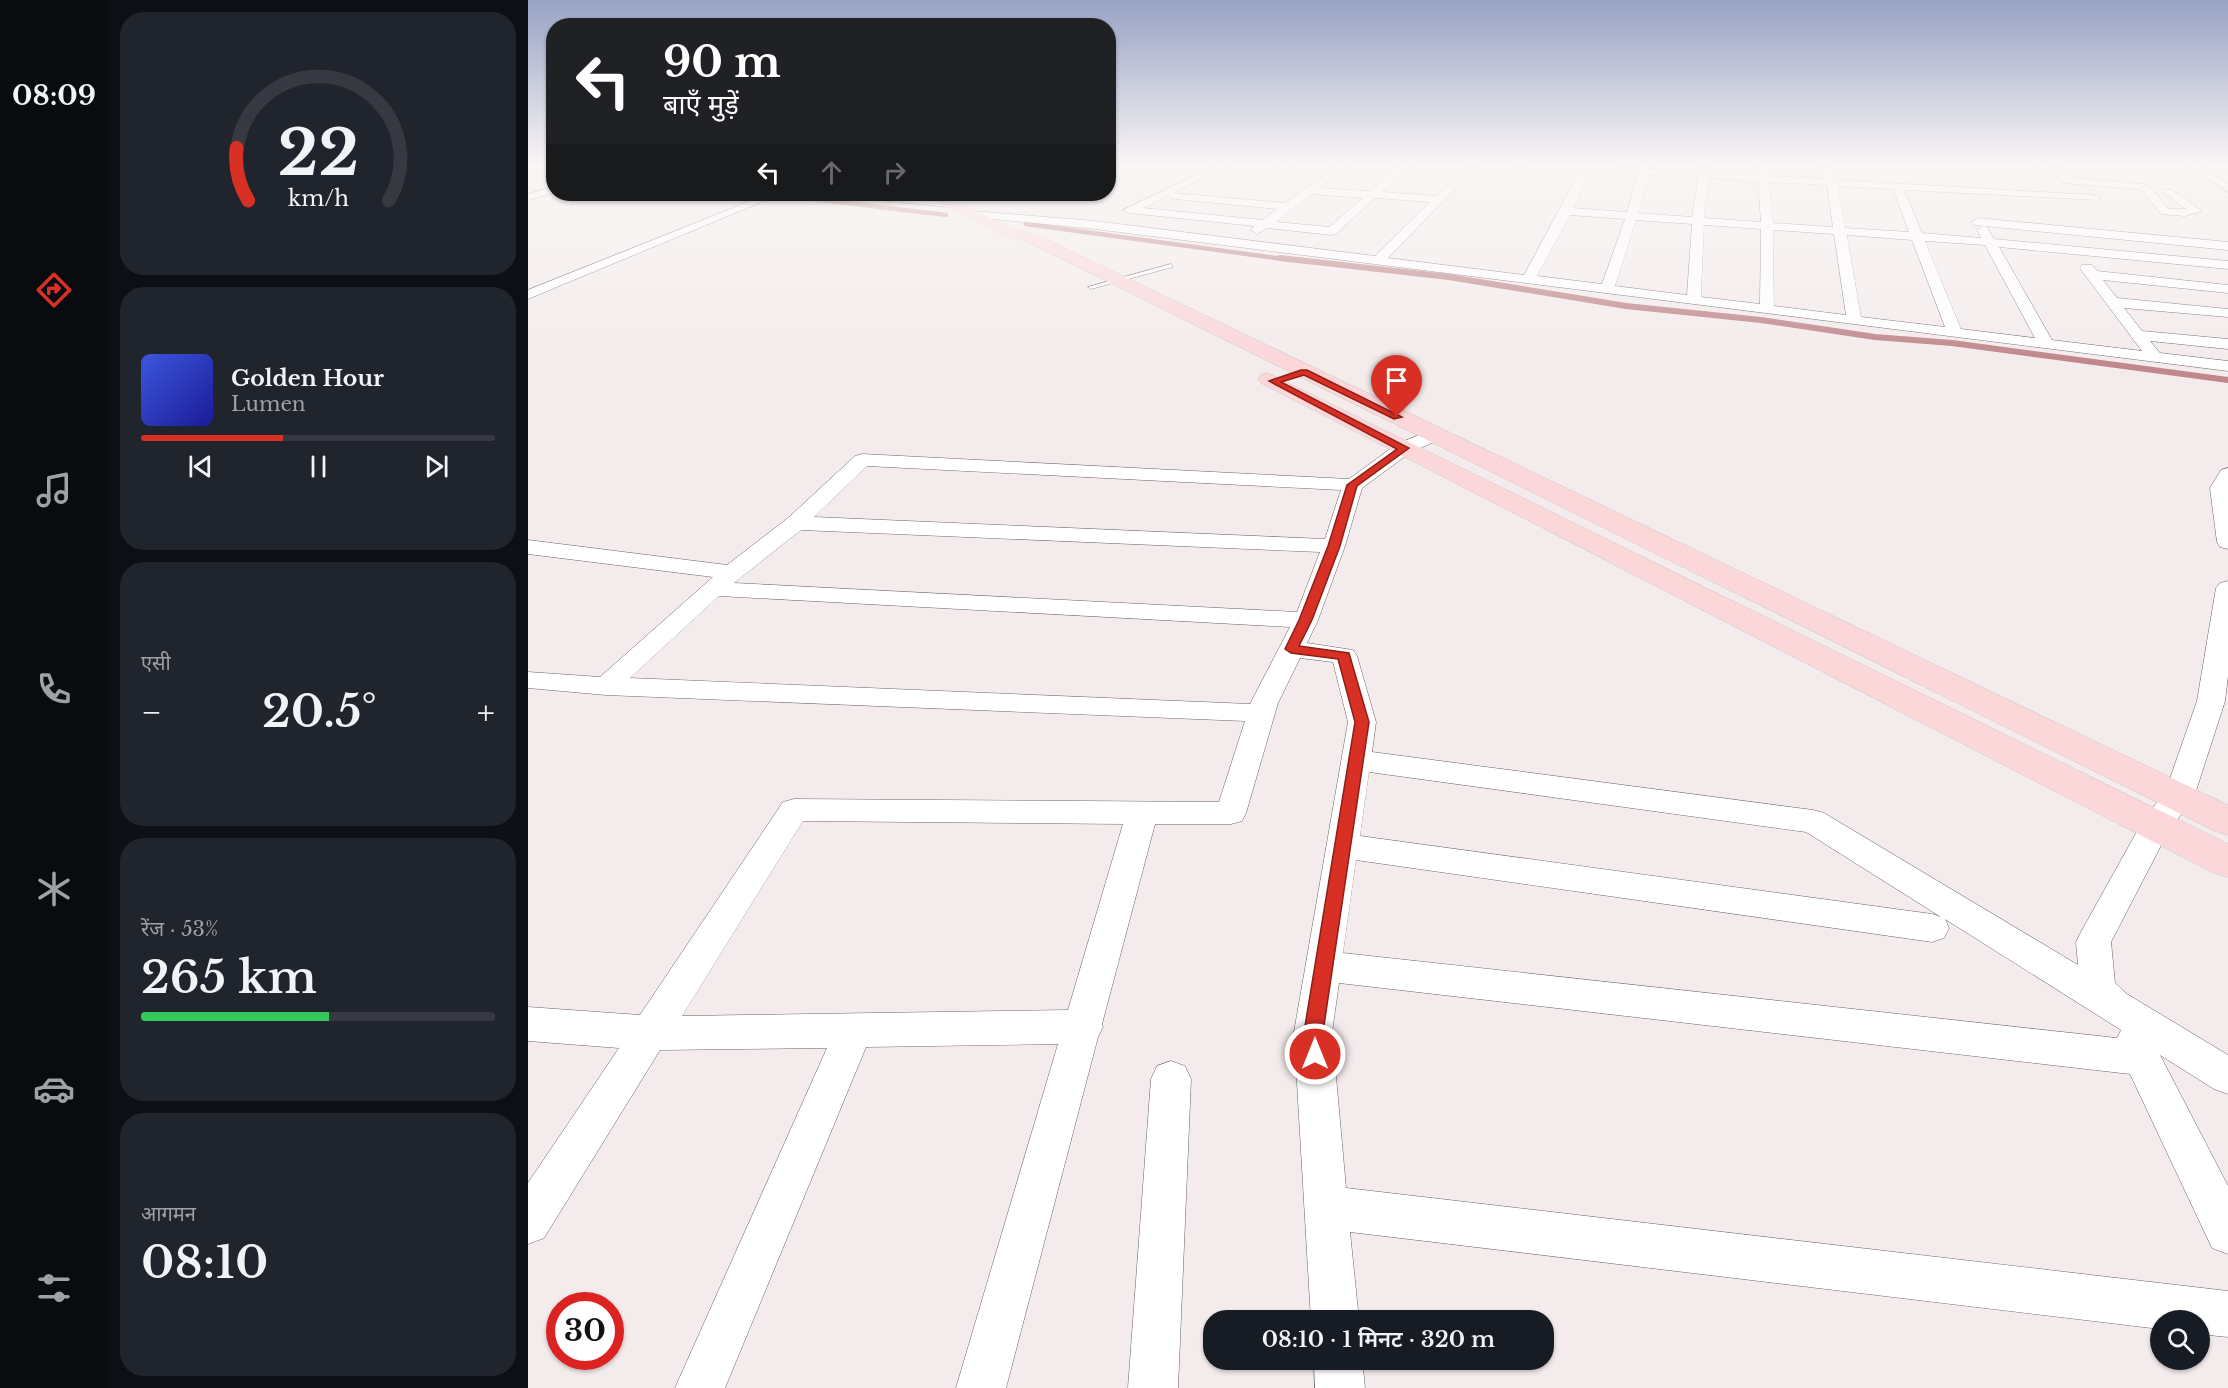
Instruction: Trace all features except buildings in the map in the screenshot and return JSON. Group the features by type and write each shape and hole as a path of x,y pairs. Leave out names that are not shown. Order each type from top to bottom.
{"main road":[{"path":"1002,229 1012,234 1030,237 2228,821"},
{"path":"1012,234 1006,241 1273,381 2228,862"},
{"path":"1273,381 1304,372"}],"street":[{"path":"528,295 691,229"},
{"path":"1125,229 2228,366"},
{"path":"1240,243 1260,229"},
{"path":"1307,229 1332,231 1334,229"},
{"path":"1378,261 1409,229"},
{"path":"1528,280 1556,229"},
{"path":"1607,290 1627,229"},
{"path":"1694,301 1698,229"},
{"path":"1767,229 1767,310"},
{"path":"1822,229 1990,242 2228,266"},
{"path":"1914,229 1955,333"},
{"path":"1982,229 2048,345"},
{"path":"2049,229 2228,246"},
{"path":"1840,230 1854,321"},
{"path":"2073,250 2155,358"},
{"path":"2092,275 2228,289"},
{"path":"2112,302 2228,313"},
{"path":"2137,335 2228,345"},
{"path":"528,1222 794,810 1230,813 1260,713 1298,634 1334,546 1353,485 1404,448 1434,435"},
{"path":"606,686 712,589 796,522 862,460 1353,485"},
{"path":"2228,474 2220,488 2228,542"},
{"path":"796,522 1334,546"},
{"path":"528,547 732,572"},
{"path":"2228,588 2211,701 2180,797 2156,825 2093,942 2098,990 2117,1008 2228,1232"},
{"path":"712,589 1298,634 1344,656 1362,722 1313,1032 1334,1310"},
{"path":"528,680 606,686 1260,713"},
{"path":"1357,760 1813,821 2228,1076"},
{"path":"981,1388 1084,1027 1142,813"},
{"path":"1343,846 1932,928"},
{"path":"1324,966 2142,1058"},
{"path":"528,1024 651,1033 1084,1027"},
{"path":"700,1388 854,1030"},
{"path":"1154,1388 1171,1079"},
{"path":"1325,1207 2228,1314"},
{"path":"1339,1370 1340,1388"}],"lane":[{"path":"1091,287 1171,266"}],"waterway":[{"path":"1061,229 1291,260"},
{"path":"1280,258 1449,277 1626,306 1761,320 1875,337 1952,343 2228,380"}],"route":[{"path":"1315,1054 1313,1032 1362,722 1344,656 1291,649 1334,546 1353,485 1404,448 1273,381 1304,372 1397,417"}]}
